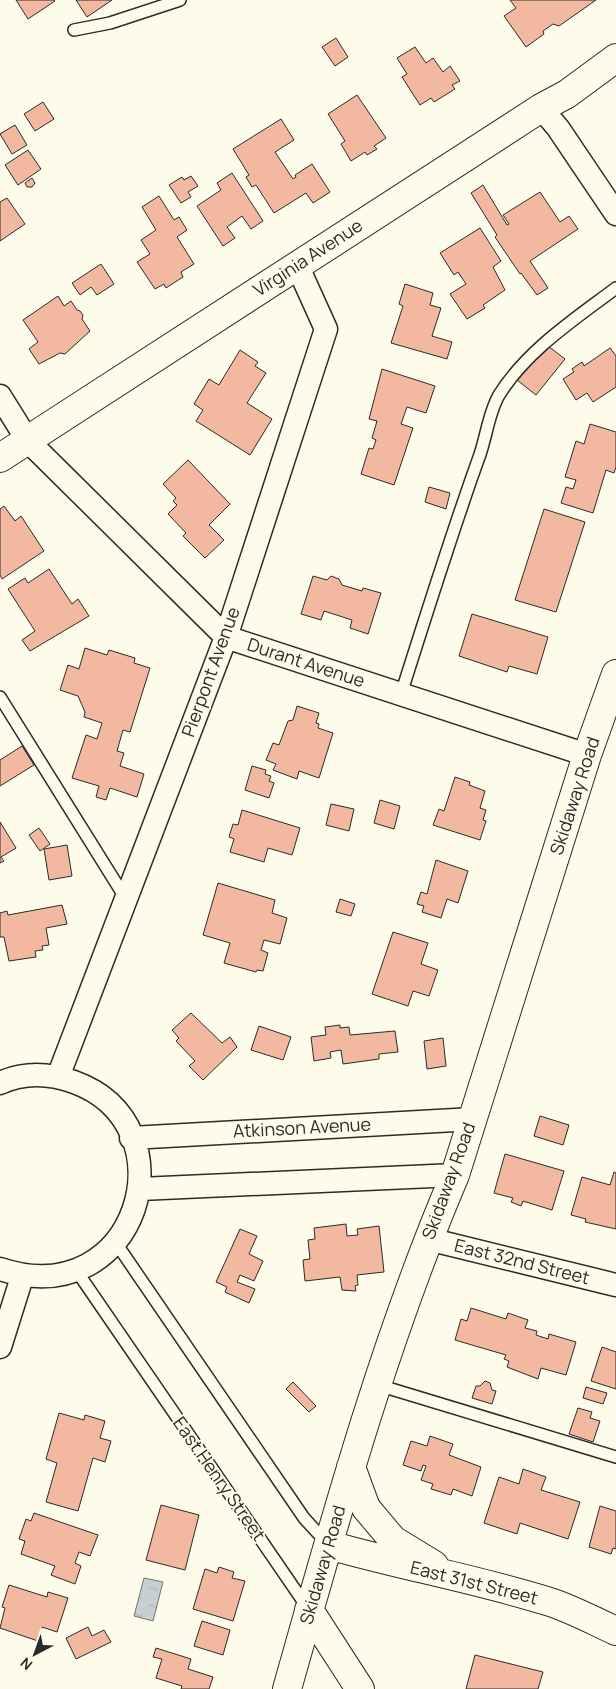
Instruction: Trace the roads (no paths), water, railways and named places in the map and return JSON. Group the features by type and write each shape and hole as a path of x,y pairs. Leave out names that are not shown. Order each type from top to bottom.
{"main road":[{"name":"Virginia Avenue","path":"0,458 541,108 566,94 616,58"},
{"name":"Skidaway Road","path":"287,1689 351,1467 428,1239 455,1175 587,754 616,674"},
{"path":"351,1467 366,1508 393,1540 456,1576"},
{"name":"East 31st Street","path":"329,1546 394,1564 456,1576 552,1602 616,1631"},
{"name":"East Henry Street","path":"310,1610 360,1689"}],"street":[{"path":"541,108 558,128 616,214"},
{"name":"Pierpont Avenue","path":"58,1077 226,637 326,329 297,265"},
{"name":"Durant Avenue","path":"0,396 28,441 226,637 587,754"},
{"path":"0,1083 33,1074 58,1077 86,1087 111,1105 129,1130 132,1138 139,1159 140,1189 132,1218 116,1243 93,1262 76,1270 44,1278 22,1277 0,1269"},
{"name":"Atkinson Avenue","path":"132,1138 473,1119"},
{"path":"140,1189 455,1175"},
{"name":"East 32nd Street","path":"428,1239 616,1285"},
{"path":"0,1347 22,1277"}],"lane":[{"path":"74,30 110,23 180,0"},
{"path":"401,694 447,544 482,449 498,397 518,370 540,347 616,288"},
{"path":"0,697 126,899"},
{"path":"116,1243 304,1518 329,1546"},
{"name":"East Henry Street","path":"76,1270 310,1610"},
{"path":"378,1385 616,1457"}],"water":[{"path":"144,1578 163,1582 153,1621 134,1616"}]}
